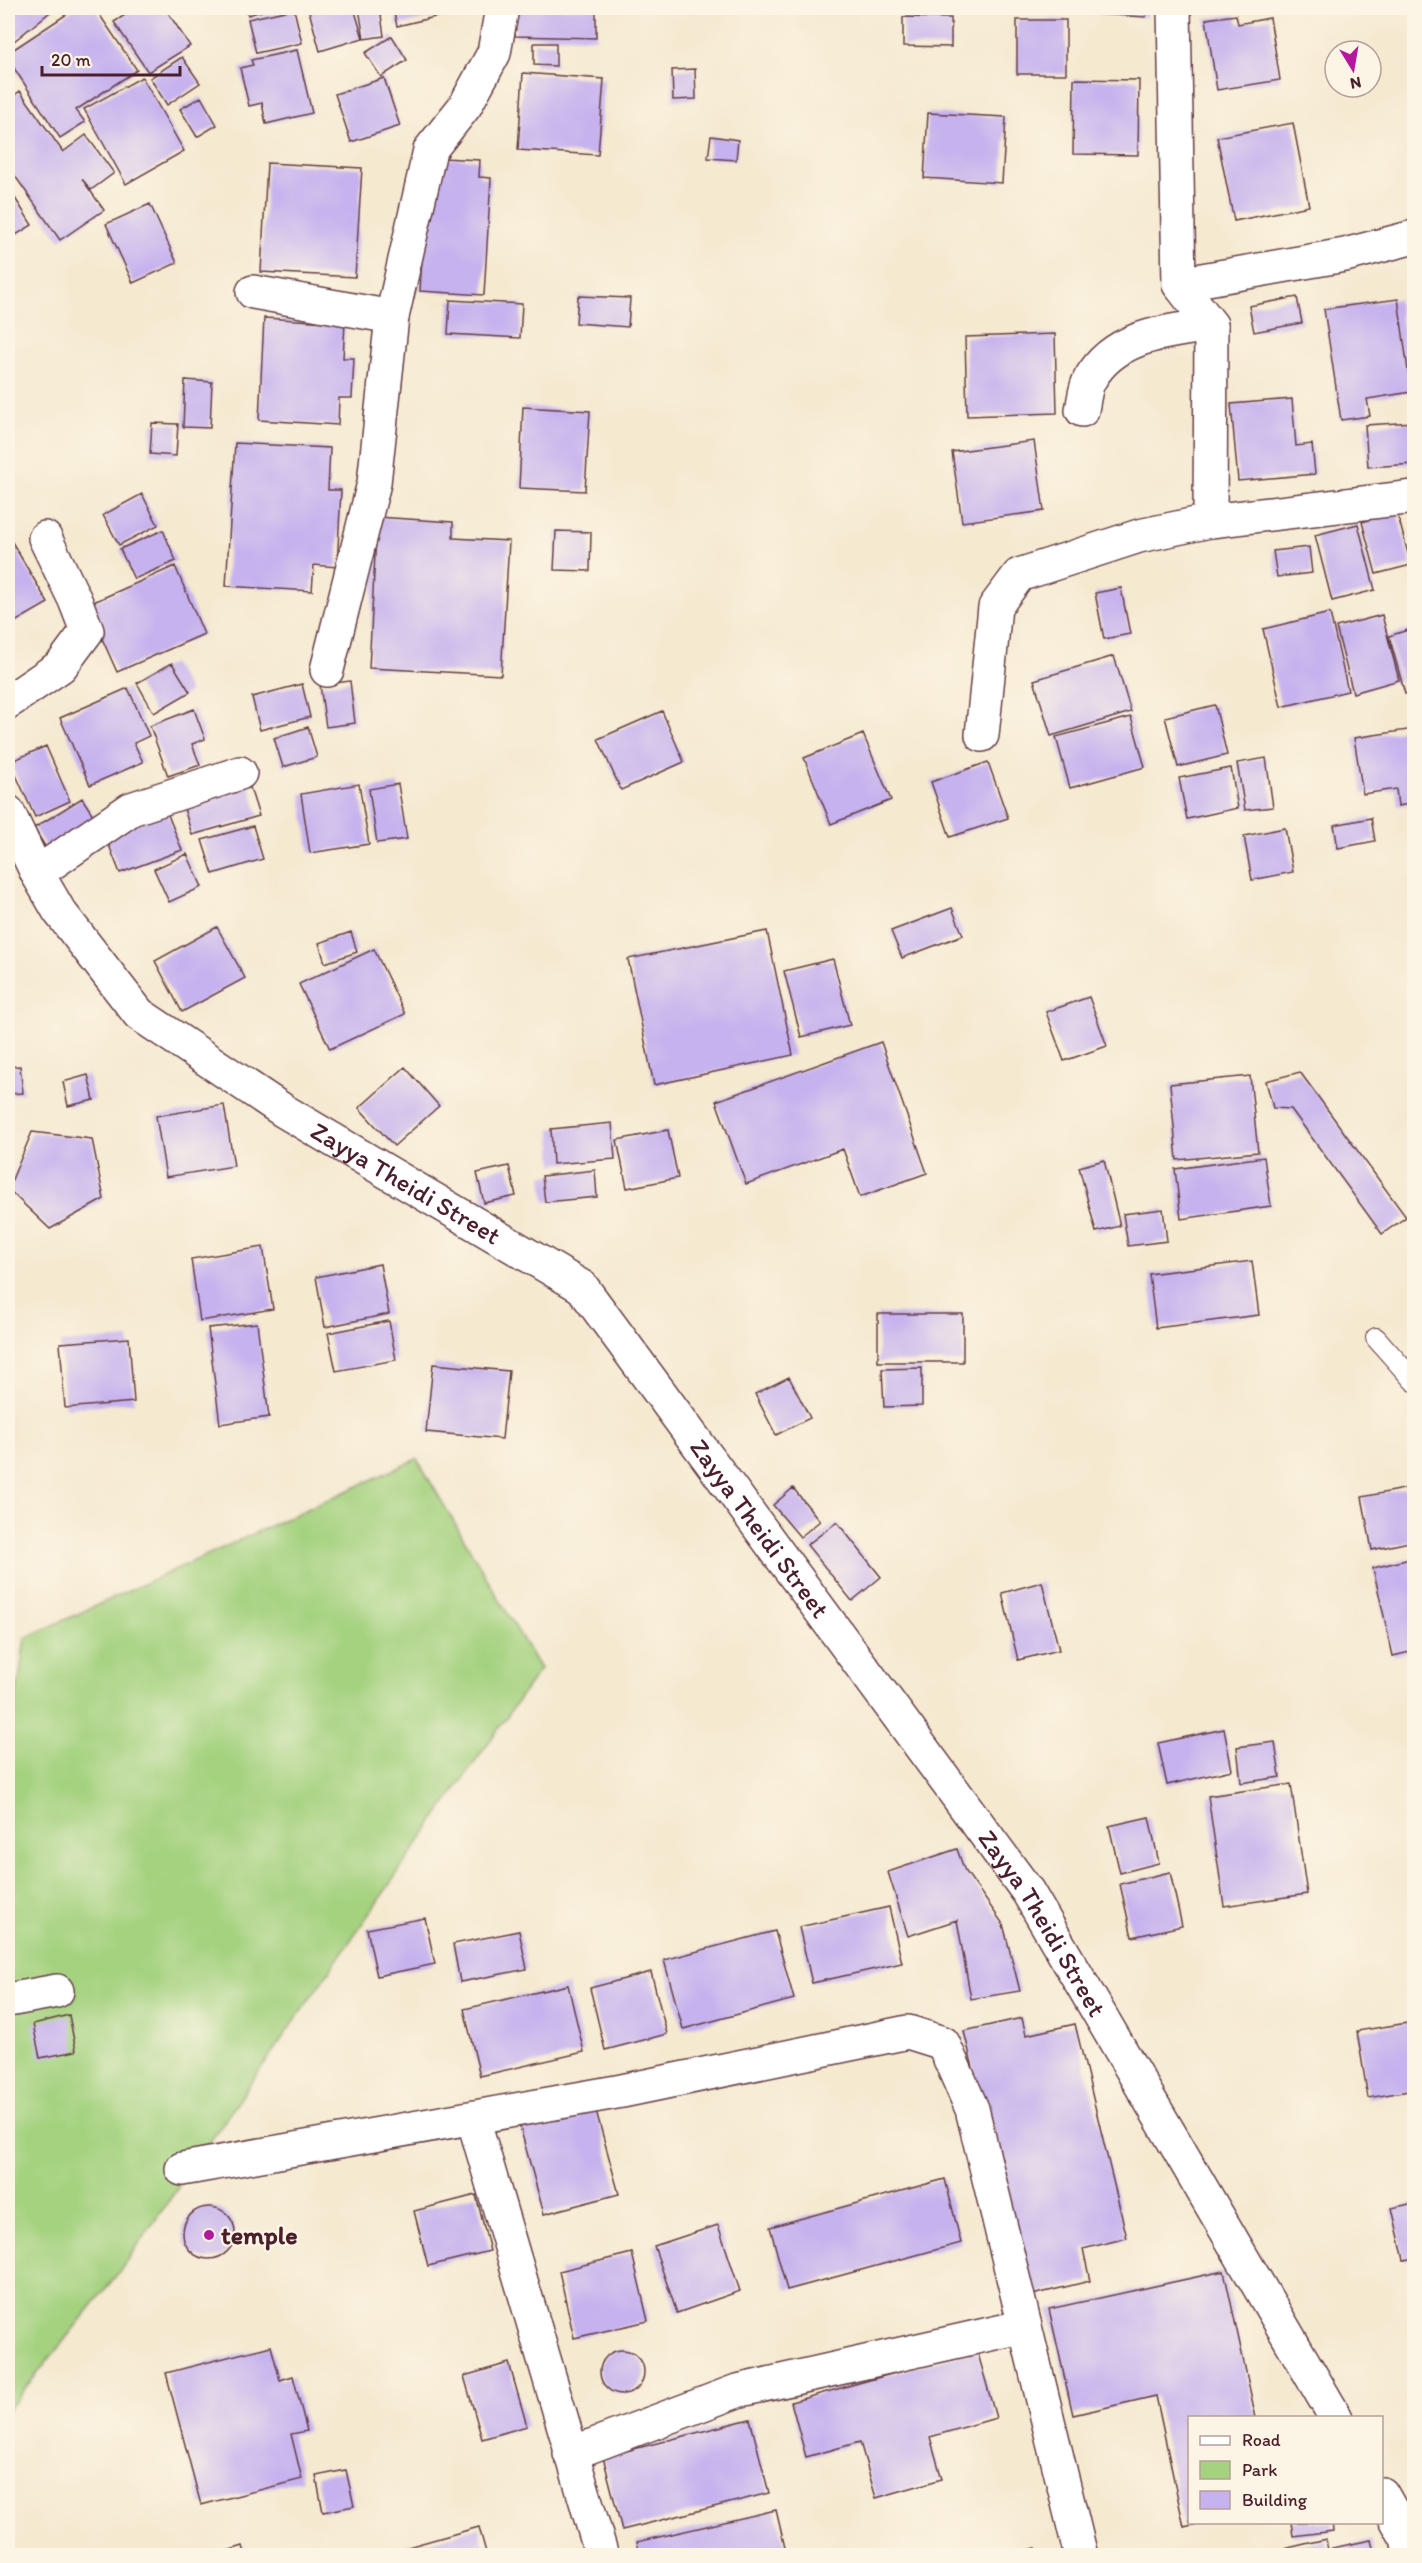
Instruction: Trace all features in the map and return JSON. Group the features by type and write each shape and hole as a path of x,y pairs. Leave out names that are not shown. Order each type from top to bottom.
{"street":[{"path":"327,670 374,483 392,317 430,150 465,106 494,53 502,8"},
{"path":"1174,8 1179,284 1211,325 1210,521"},
{"path":"1179,284 1333,258 1414,237"},
{"path":"253,292 392,317"},
{"path":"1082,410 1089,380 1114,349 1154,334 1211,325"},
{"path":"982,735 994,607 1019,575 1139,536 1210,521 1414,497"},
{"path":"8,702 61,666 87,631 75,600 45,538"},
{"path":"37,873 132,809 240,773"},
{"name":"Zayya Theidi Street","path":"8,812 37,873 59,911 139,1014 284,1111 582,1287 1028,1892 1335,2416"},
{"path":"8,2000 57,1991"},
{"path":"182,2169 622,2091 908,2032 944,2043 972,2109 1081,2556"},
{"path":"473,2118 570,2454 602,2556"},
{"path":"570,2454 737,2391 1025,2326"},
{"path":"1383,2496 1414,2551"}],"lane":[{"path":"1376,1338 1414,1381"}],"green space":[{"path":"417,1459 540,1669 119,2272 8,2410 8,1755 25,1638"}],"building":[{"path":"8,8 55,8 8,46"},
{"path":"76,8 95,8 137,70 76,110 85,122 60,138 8,59 8,53"},
{"path":"136,8 165,8 190,46 148,72 114,22"},
{"path":"246,8 272,8 248,15"},
{"path":"320,8 354,8 363,38 320,51 309,11"},
{"path":"359,8 380,8 384,36 364,39"},
{"path":"393,8 473,8 397,26"},
{"path":"515,8 596,8 596,38 515,36"},
{"path":"1000,8 1051,8 1051,11 1000,11"},
{"path":"1098,8 1147,8 1146,17 1097,14"},
{"path":"294,9 302,43 256,53 248,19"},
{"path":"1236,15 1238,24 1270,18 1280,80 1217,90 1206,19"},
{"path":"903,17 951,18 951,47 903,46"},
{"path":"1017,20 1066,20 1066,74 1017,74"},
{"path":"392,36 407,60 381,77 365,53"},
{"path":"534,43 556,43 556,66 534,65"},
{"path":"297,50 312,113 266,124 262,103 249,106 240,68 253,65 251,60"},
{"path":"182,57 200,83 167,105 150,78"},
{"path":"695,69 696,99 673,100 672,70"},
{"path":"523,73 604,79 598,155 518,150"},
{"path":"142,77 184,151 126,184 84,109"},
{"path":"384,78 400,126 351,142 335,94"},
{"path":"1074,79 1139,80 1138,155 1073,154"},
{"path":"20,91 63,152 86,135 114,173 91,190 82,179 104,210 60,240 8,166 8,100"},
{"path":"201,97 217,125 197,137 180,109"},
{"path":"928,113 1006,117 1002,183 924,178"},
{"path":"1293,123 1309,206 1234,221 1217,137"},
{"path":"711,136 738,140 736,160 708,158"},
{"path":"442,158 480,160 479,177 491,178 484,295 420,291 427,174"},
{"path":"267,163 362,168 355,277 261,272"},
{"path":"8,187 32,225 8,240"},
{"path":"150,204 177,263 133,283 106,224"},
{"path":"578,296 630,298 628,327 576,323"},
{"path":"1297,297 1302,323 1254,332 1249,306"},
{"path":"1398,299 1411,392 1367,399 1370,416 1341,420 1324,309"},
{"path":"450,300 522,304 520,338 448,334"},
{"path":"264,318 345,323 343,358 354,358 352,398 339,398 338,425 259,420"},
{"path":"1055,334 1057,413 967,416 965,337"},
{"path":"185,380 212,382 210,428 183,427"},
{"path":"1292,399 1296,446 1312,444 1315,474 1238,481 1231,404"},
{"path":"523,407 590,411 585,491 519,488"},
{"path":"1414,422 1414,464 1368,467 1365,425"},
{"path":"152,423 178,424 176,456 150,454"},
{"path":"1034,441 1044,511 962,522 952,452"},
{"path":"235,443 330,448 328,490 341,490 337,567 314,565 312,591 226,586"},
{"path":"142,494 158,525 119,545 103,515"},
{"path":"1397,512 1411,565 1376,574 1362,522"},
{"path":"377,517 453,522 453,538 509,541 501,675 369,668"},
{"path":"1358,524 1375,590 1332,601 1315,535"},
{"path":"163,530 176,561 134,579 120,549"},
{"path":"556,531 591,532 590,571 554,570"},
{"path":"12,542 48,603 8,626 8,544"},
{"path":"1309,547 1312,573 1277,577 1273,551"},
{"path":"175,566 204,634 117,672 87,605"},
{"path":"1121,588 1130,634 1104,639 1095,593"},
{"path":"1330,613 1348,691 1281,707 1263,629"},
{"path":"1382,615 1399,680 1353,693 1336,627"},
{"path":"1414,628 1414,691 1405,694 1389,636"},
{"path":"1114,656 1131,712 1051,736 1034,680"},
{"path":"172,663 190,692 154,713 137,683"},
{"path":"350,681 355,723 326,727 320,685"},
{"path":"302,684 310,717 260,730 252,697"},
{"path":"128,688 149,736 134,743 143,762 90,785 60,718"},
{"path":"1215,705 1227,755 1178,767 1165,717"},
{"path":"194,709 205,739 192,744 200,765 168,776 150,726"},
{"path":"662,711 684,762 621,790 598,739"},
{"path":"1131,717 1145,767 1070,788 1056,737"},
{"path":"308,727 317,757 283,767 274,738"},
{"path":"1414,729 1414,803 1398,806 1396,789 1363,794 1354,738"},
{"path":"863,734 891,800 831,824 804,758"},
{"path":"46,746 70,801 35,817 10,762"},
{"path":"1266,758 1273,807 1245,810 1237,763"},
{"path":"988,762 1008,818 950,837 931,782"},
{"path":"1231,768 1238,808 1187,819 1179,778"},
{"path":"247,778 259,816 192,835 181,798"},
{"path":"359,784 369,844 310,853 301,794"},
{"path":"398,784 407,839 377,843 369,789"},
{"path":"82,798 98,823 49,853 34,828"},
{"path":"167,812 182,850 120,873 105,835"},
{"path":"1371,818 1375,841 1338,848 1334,825"},
{"path":"253,826 263,859 213,874 202,840"},
{"path":"1285,828 1293,872 1252,880 1244,836"},
{"path":"187,854 202,887 169,902 154,869"},
{"path":"952,908 963,935 902,958 891,931"},
{"path":"217,927 245,978 182,1012 155,961"},
{"path":"767,931 793,1055 654,1085 628,959"},
{"path":"351,932 357,952 325,963 319,943"},
{"path":"374,949 405,1014 330,1049 299,984"},
{"path":"833,959 850,1025 801,1037 784,971"},
{"path":"1089,997 1107,1046 1064,1061 1046,1012"},
{"path":"881,1042 927,1173 860,1197 843,1149 746,1184 716,1101"},
{"path":"20,1066 23,1093 8,1094 8,1067"},
{"path":"405,1067 439,1106 394,1146 359,1108"},
{"path":"1300,1072 1406,1217 1382,1234 1291,1109 1273,1108 1266,1081"},
{"path":"88,1075 94,1100 68,1106 63,1082"},
{"path":"1250,1076 1258,1152 1177,1160 1170,1084"},
{"path":"224,1105 234,1166 166,1177 156,1116"},
{"path":"612,1123 615,1159 553,1164 551,1129"},
{"path":"668,1130 678,1178 627,1188 617,1140"},
{"path":"32,1132 92,1139 104,1199 50,1229 8,1189"},
{"path":"1264,1157 1271,1206 1181,1219 1175,1169"},
{"path":"1104,1160 1120,1226 1096,1232 1079,1167"},
{"path":"509,1166 516,1196 484,1203 477,1173"},
{"path":"595,1170 597,1197 545,1202 542,1176"},
{"path":"1163,1209 1167,1241 1128,1246 1123,1214"},
{"path":"263,1247 273,1309 200,1321 191,1259"},
{"path":"1252,1261 1259,1315 1156,1328 1149,1274"},
{"path":"380,1264 389,1314 325,1327 316,1277"},
{"path":"878,1314 963,1314 963,1362 878,1362"},
{"path":"389,1321 396,1360 336,1371 328,1333"},
{"path":"257,1323 269,1417 220,1424 208,1328"},
{"path":"129,1338 134,1402 65,1408 60,1343"},
{"path":"433,1364 509,1371 502,1439 426,1432"},
{"path":"922,1368 922,1406 884,1407 882,1369"},
{"path":"789,1377 810,1418 776,1435 755,1394"},
{"path":"1414,1487 1414,1541 1372,1550 1362,1497"},
{"path":"793,1488 820,1521 800,1537 773,1505"},
{"path":"837,1522 881,1577 852,1601 807,1545"},
{"path":"1414,1558 1414,1651 1393,1656 1373,1568"},
{"path":"1042,1582 1059,1650 1018,1660 1002,1593"},
{"path":"1224,1729 1232,1770 1167,1785 1158,1743"},
{"path":"1275,1742 1280,1777 1241,1783 1237,1747"},
{"path":"1291,1784 1307,1894 1224,1906 1208,1796"},
{"path":"1149,1817 1159,1863 1120,1873 1109,1826"},
{"path":"957,1849 964,1869 1003,1924 1020,1991 971,1999 957,1920 908,1936 888,1872"},
{"path":"1170,1872 1182,1926 1132,1937 1120,1884"},
{"path":"889,1907 902,1963 812,1983 799,1927"},
{"path":"425,1918 435,1964 377,1976 367,1929"},
{"path":"519,1931 527,1969 460,1982 453,1944"},
{"path":"775,1931 794,1999 683,2029 664,1960"},
{"path":"651,1972 667,2034 605,2050 590,1988"},
{"path":"568,1985 584,2052 480,2076 464,2009"},
{"path":"69,2015 76,2051 40,2058 33,2024"},
{"path":"1022,2018 1026,2035 1075,2024 1127,2238 1083,2249 1090,2281 1028,2296 964,2031"},
{"path":"1414,2022 1414,2090 1368,2098 1357,2031"},
{"path":"595,2107 619,2194 544,2214 520,2127"},
{"path":"945,2179 961,2243 787,2290 770,2227"},
{"path":"476,2195 490,2251 428,2266 414,2211"},
{"path":"1414,2203 1414,2258 1404,2260 1392,2208"},
{"name":"temple","path":"209,2207 219,2209 227,2215 233,2223 235,2233 233,2243 227,2251 219,2257 209,2259 199,2257 191,2251 185,2243 183,2233 185,2223 191,2215 199,2209"},
{"path":"718,2225 740,2291 677,2313 654,2246"},
{"path":"632,2253 648,2321 574,2338 559,2271"},
{"path":"1224,2271 1256,2416 1188,2416 1188,2524 1197,2524 1184,2527 1156,2396 1073,2415 1049,2309"},
{"path":"271,2346 280,2380 293,2376 307,2431 291,2434 302,2479 201,2505 166,2373"},
{"path":"622,2350 638,2356 644,2372 638,2388 622,2394 606,2388 600,2372 606,2356"},
{"path":"977,2350 996,2418 930,2437 942,2479 876,2498 860,2442 806,2457 791,2402"},
{"path":"509,2363 527,2426 482,2439 464,2376"},
{"path":"750,2419 769,2493 622,2530 603,2457"},
{"path":"346,2470 354,2506 323,2512 316,2476"},
{"path":"776,2510 787,2556 641,2556 637,2542"},
{"path":"1291,2524 1332,2524 1333,2531 1293,2536"},
{"path":"479,2527 487,2556 391,2556 390,2552"},
{"path":"1326,2539 1329,2556 1259,2556 1259,2555"},
{"path":"1371,2540 1375,2556 1333,2556 1332,2548"},
{"path":"243,2546 246,2556 214,2556 214,2555"},
{"path":"1036,2548 1038,2556 1008,2556 1008,2555"}],"place":[{"name":"temple","path":"209,2235"}]}
